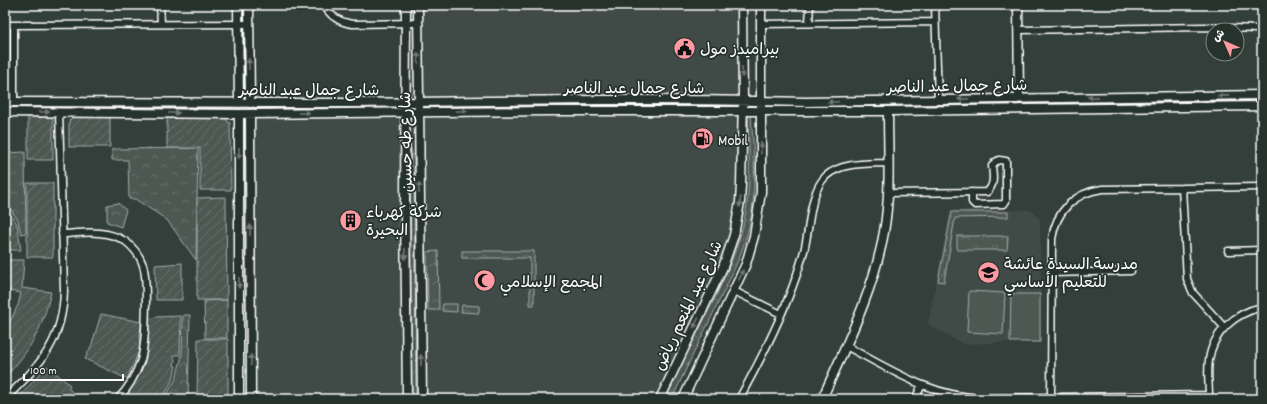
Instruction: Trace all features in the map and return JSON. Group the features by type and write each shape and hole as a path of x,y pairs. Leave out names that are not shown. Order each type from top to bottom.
{"main road":[{"path":"238,5 239,103"},
{"path":"249,5 250,103"},
{"name":"شارع طه حسين","path":"406,5 405,112 407,399"},
{"name":"شارع طه حسين","path":"418,5 422,399"},
{"name":"شارع عبد المنعم رياض","path":"660,399 723,267 734,235 740,202 741,185 743,101 742,5"},
{"path":"683,399 746,264 758,222 761,192 761,5"},
{"path":"1018,5 1019,98"},
{"name":"شارع جمال عبد الناصر","path":"5,102 806,102 1262,95"},
{"path":"445,101 445,111"},
{"path":"131,102 131,113"},
{"path":"146,102 146,113"},
{"path":"349,103 349,113"},
{"name":"شارع جمال عبد الناصر","path":"5,112 250,114 445,111 888,111 1262,106"},
{"path":"822,399 865,302 878,261 885,231 888,193 888,111"},
{"path":"239,114 239,399"},
{"path":"250,114 251,399"}],"street":[{"path":"160,5 161,24"},
{"path":"324,5 331,16 344,23 418,23"},
{"path":"809,23 810,5"},
{"path":"935,5 938,100"},
{"path":"761,24 936,22"},
{"path":"5,25 249,24"},
{"path":"14,25 14,102"},
{"path":"1019,30 1205,27 1256,28 1262,26"},
{"path":"5,398 38,364 49,349 57,331 64,300 59,112"},
{"path":"888,193 972,192 987,192 993,183 992,166 999,160 1006,161 1006,201 1004,204 975,205 972,202 972,192"},
{"path":"739,399 782,314 796,280 809,228 814,197 819,184 832,171 841,168 888,163"},
{"path":"1051,397 1052,239 1055,224 1062,210 1073,199 1087,192 1102,189 1262,187"},
{"path":"1182,188 1186,272 1189,286 1193,293 1224,327"},
{"path":"62,234 97,232 115,236 131,246 144,267 146,279 143,350 135,375 126,390 118,399"},
{"path":"1228,251 1262,250"},
{"path":"1052,273 1131,271"},
{"path":"734,291 782,314"},
{"path":"846,346 922,385 954,396 973,398 1209,397 1208,369 1210,354 1216,340 1224,327 1242,314 1262,307"},
{"path":"915,399 922,385"}],"shaded area":[{"path":"411,5 741,5 741,182 726,256 661,399 414,399"},
{"path":"407,110 406,399 257,399 254,111"},
{"name":"مدرسة السيدة عائشة للتعليم الأساسي","path":"950,210 1031,210 1040,219 1041,343 1010,342 963,344 928,324"}],"green space":[{"path":"232,103 233,108 77,110 76,105"},
{"path":"728,103 728,106 612,107 612,104"},
{"path":"551,104 599,104 599,106 551,106"},
{"path":"748,113 751,114 754,180 753,202 748,232 732,275 672,399 666,399 685,356 718,292 736,249 743,226 749,184"},
{"path":"74,116 110,116 110,147 69,147 69,121"},
{"path":"28,117 53,117 53,160 28,160"},
{"path":"167,118 224,118 230,123 231,190 200,190 200,148 167,148"},
{"path":"410,145 414,161 416,399 412,399"},
{"path":"198,148 196,260 167,220 135,199 129,199 128,160 112,160 112,149"},
{"path":"25,152 26,233 21,234 18,220 5,201 5,153"},
{"path":"27,183 53,183 53,257 27,257"},
{"path":"226,197 227,300 197,300 197,198"},
{"path":"118,203 126,210 121,227 107,222 107,205"},
{"path":"5,204 17,224 21,250 5,250"},
{"path":"952,212 1008,212 1008,217 955,218 944,282 938,281"},
{"path":"957,236 1008,236 1007,250 957,250"},
{"path":"438,251 439,310 428,310 427,252"},
{"path":"462,251 534,251 534,305 530,305 530,258 462,258"},
{"path":"5,260 24,260 22,288 51,292 44,317 29,348 5,377 5,332 18,305 21,293 5,290"},
{"path":"182,263 182,300 156,300 155,265"},
{"path":"969,291 1005,293 1003,334 967,332"},
{"path":"1011,294 1040,294 1040,342 1010,342"},
{"path":"227,300 227,338 205,338 204,301"},
{"path":"443,304 457,304 457,312 442,311"},
{"path":"462,305 479,306 479,313 461,312"},
{"path":"101,314 141,322 139,351 127,379 85,359 92,344"},
{"path":"183,315 190,315 188,399 164,399 176,379 182,355"},
{"path":"181,316 180,355 174,355 174,365 176,366 173,379 162,399 128,399 124,395 138,377 145,360 149,320 155,317"},
{"path":"198,339 228,339 228,399 197,399"},
{"path":"47,366 70,385 68,388 80,399 25,399 21,395"}],"place":[{"name":"بيراميدز مول","path":"685,48"},
{"name":"Mobil","path":"703,139"},
{"name":"شركة كهرباء البحيرة","path":"351,220"},
{"name":"مدرسة السيدة عائشة للتعليم الأساسي","path":"989,272"},
{"name":"المجمع الإسلامي","path":"484,281"}]}
